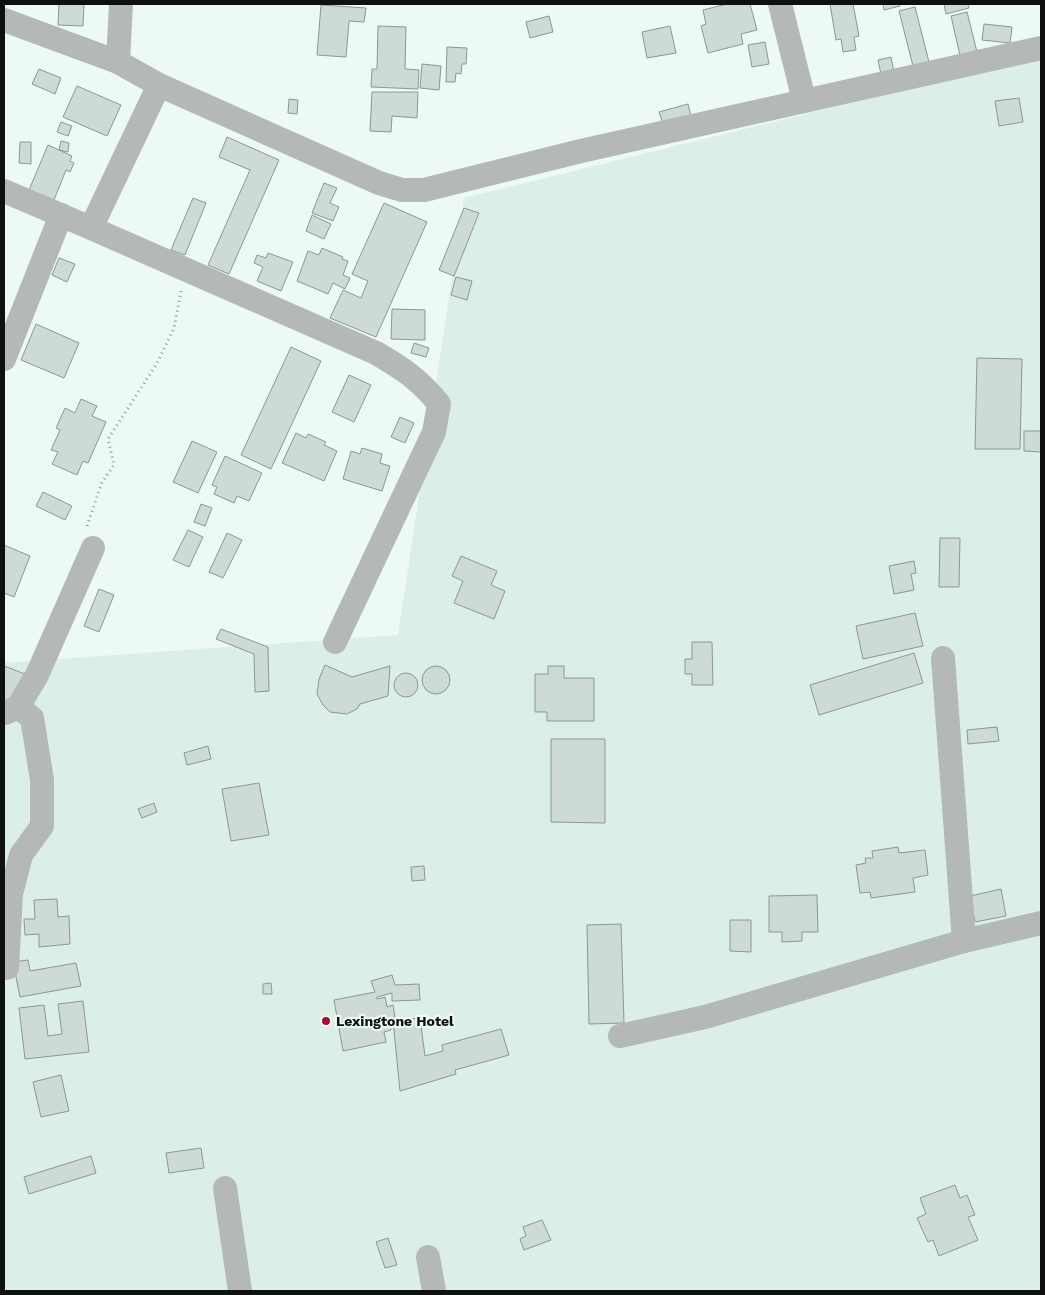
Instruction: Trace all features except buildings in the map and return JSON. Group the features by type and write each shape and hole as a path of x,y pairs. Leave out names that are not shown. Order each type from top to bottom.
{"street":[{"path":"118,62 121,4"},
{"path":"780,4 804,100"},
{"path":"4,20 118,62 159,85 379,183 393,188 413,190 442,186 572,153 1041,48"},
{"path":"91,228 159,85"},
{"path":"4,191 376,353 426,387 439,404 434,432 335,642"},
{"path":"4,359 61,215"},
{"path":"7,968 11,894 20,855 42,826 42,780 32,718 11,710 37,675 89,541"},
{"path":"943,658 964,941"},
{"path":"620,1036 706,1017 964,941 1041,923"},
{"path":"225,1188 240,1291"},
{"path":"428,1257 434,1291"}],"path":[{"path":"89,541 89,517 102,482 114,465 108,439 156,365 174,328 181,295 183,268"}],"shaded area":[{"path":"1041,56 1041,1291 4,1291 4,663 398,635 464,198"}],"place":[{"name":"Lexingtone Hotel","path":"326,1021"}]}
